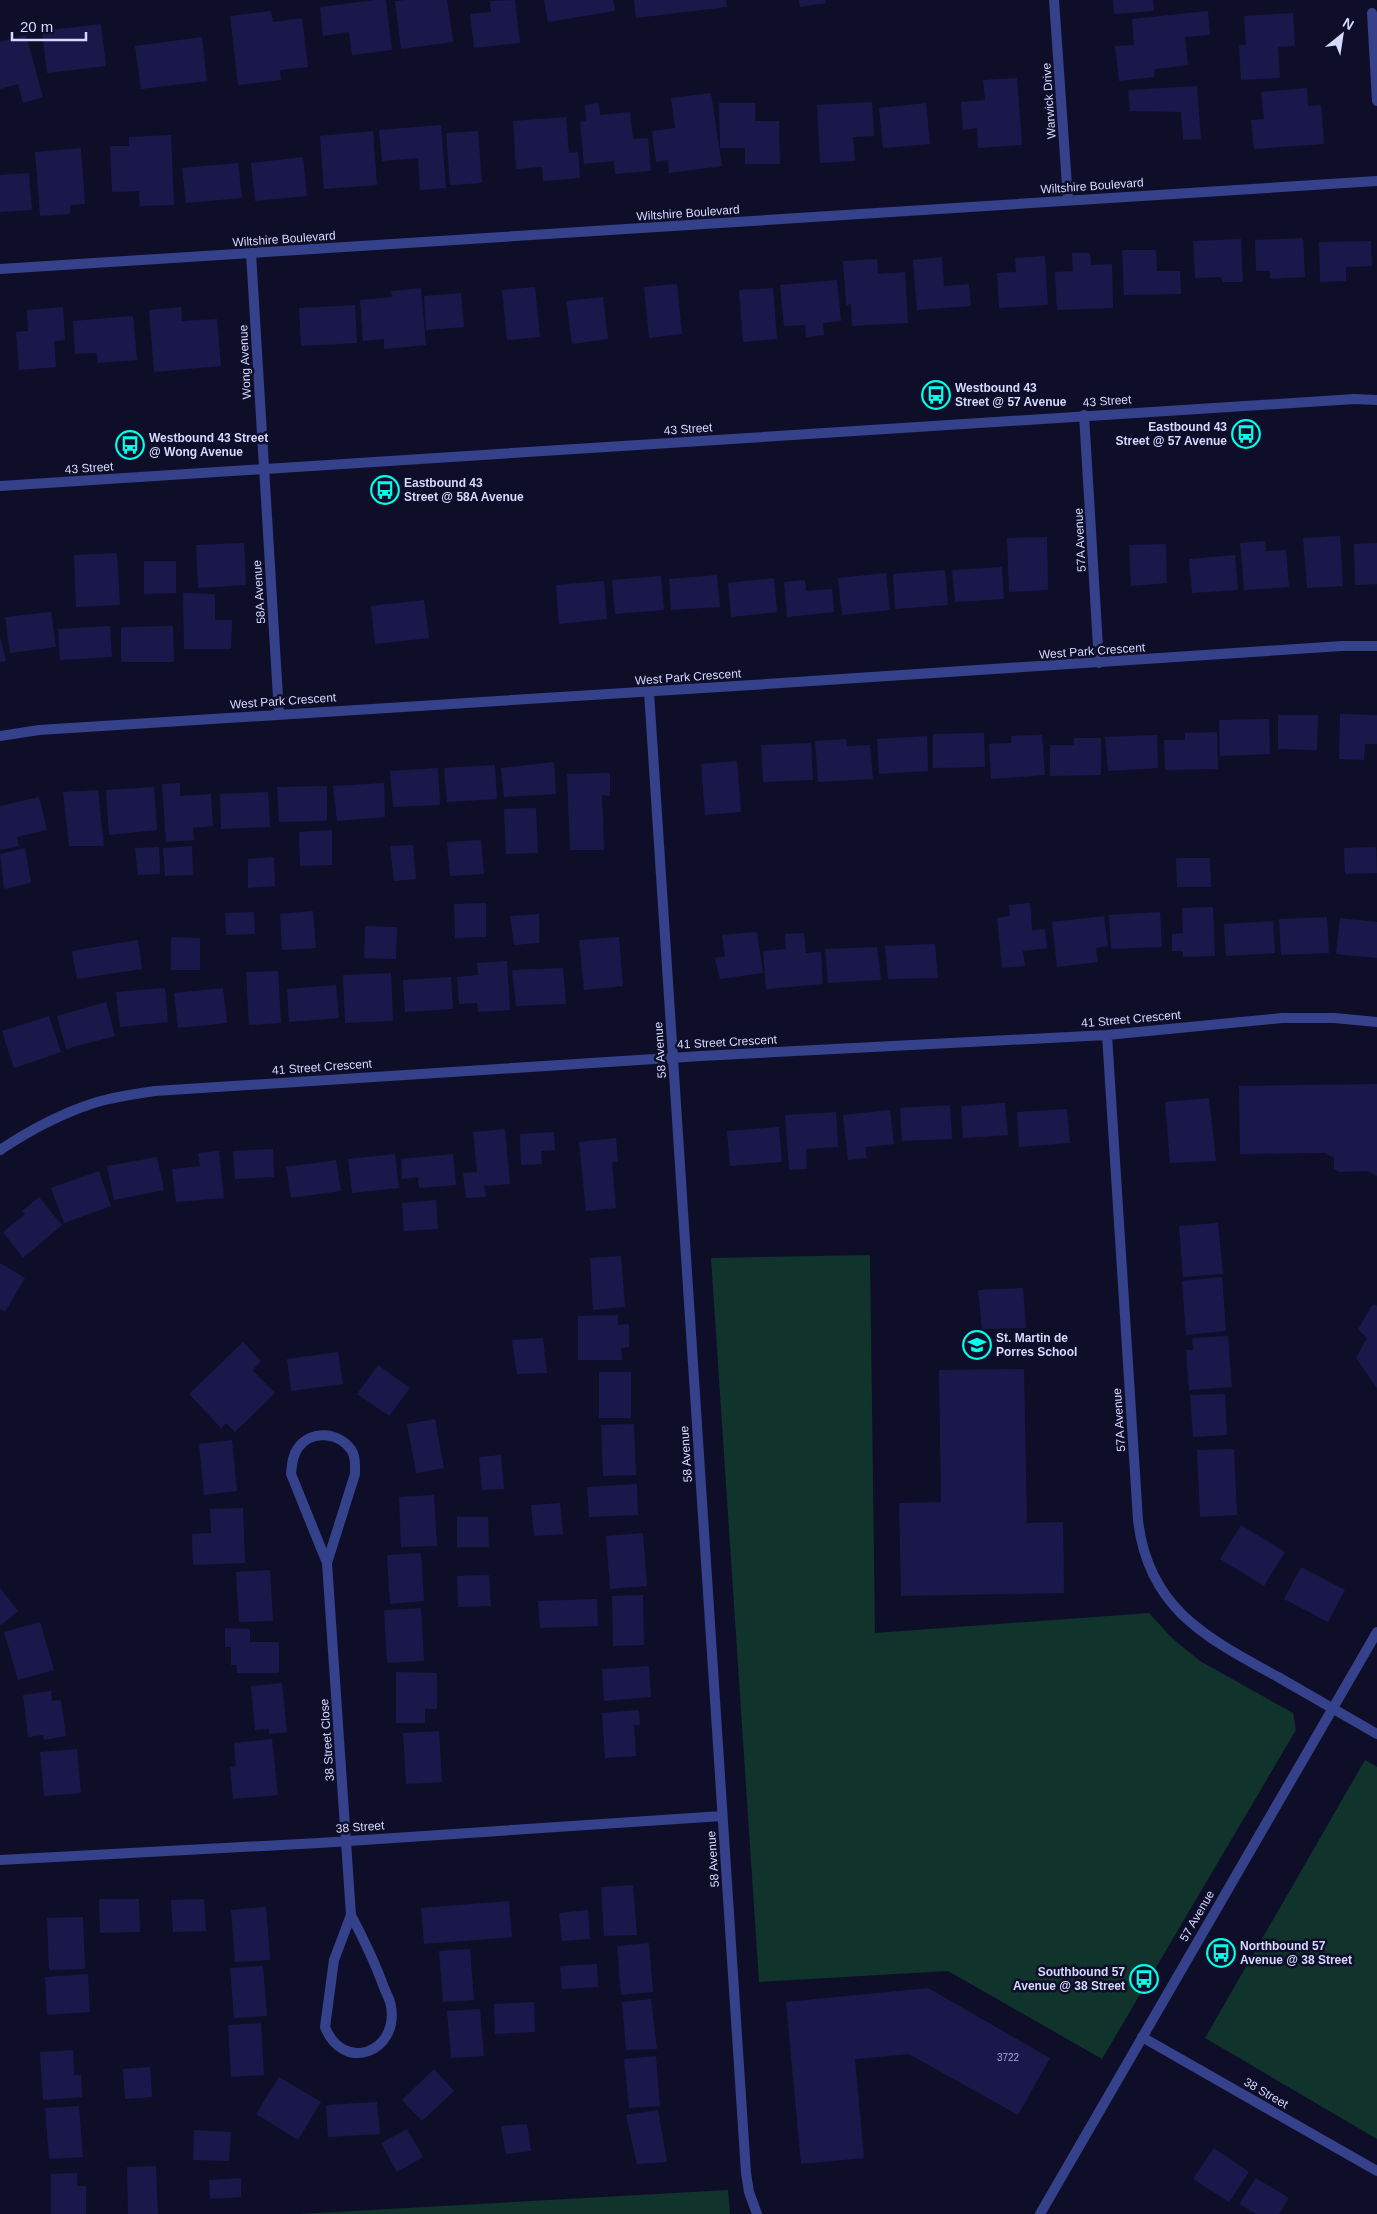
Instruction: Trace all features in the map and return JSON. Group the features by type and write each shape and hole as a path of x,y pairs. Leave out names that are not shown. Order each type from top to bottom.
{"street":[{"name":"Warwick Drive","path":"1054,0 1068,200"},
{"path":"1372,13 1377,101"},
{"name":"Wiltshire Boulevard","path":"0,269 1377,181"},
{"name":"Wong Avenue","path":"251,253 264,469"},
{"name":"43 Street","path":"0,486 1354,398 1377,400"},
{"name":"57A Avenue","path":"1084,415 1099,663"},
{"name":"58A Avenue","path":"264,469 280,714"},
{"name":"West Park Crescent","path":"0,736 38,730 280,714 649,692 1342,646 1377,646"},
{"name":"58 Avenue","path":"649,692 746,2173 749,2192 757,2214"},
{"name":"41 Street Crescent","path":"0,1150 25,1133 59,1115 95,1103 154,1090 673,1058 1107,1035 1282,1018 1334,1018 1377,1022"},
{"name":"57A Avenue","path":"1107,1035 1138,1520 1141,1542 1147,1563 1160,1588 1176,1609 1214,1642 1377,1734"},
{"name":"38 Street Close","path":"327,1563 354,1474 355,1463 352,1451 344,1442 333,1436 320,1434 308,1438 298,1447 292,1459 291,1474 327,1563 347,1841 351,1915 334,1960 324,2019 329,2038 338,2046 354,2054 363,2054 374,2049 383,2041 389,2030 391,2006 373,1958 351,1915"},
{"name":"57 Avenue","path":"1040,2214 1377,1632"},
{"name":"38 Street","path":"0,1860 347,1841 722,1816"},
{"name":"38 Street","path":"1142,2037 1377,2171"}],"green space":[{"path":"870,1255 875,1633 1149,1613 1172,1638 1200,1661 1293,1713 1296,1730 1102,2059 948,1971 759,1982 711,1258"},
{"path":"1365,1760 1377,1767 1377,2139 1205,2038"},
{"path":"728,2190 730,2214 299,2214"}],"building":[{"path":"386,0 392,50 352,55 349,32 323,36 320,7"},
{"path":"447,0 453,42 401,49 395,1"},
{"path":"515,0 520,43 474,48 470,14 491,12 490,1"},
{"path":"544,0 613,0 615,11 548,22"},
{"path":"634,0 726,0 727,7 636,18"},
{"path":"799,0 825,0 826,3 800,7"},
{"path":"1113,0 1153,0 1154,11 1114,14"},
{"path":"271,11 273,22 302,18 308,67 280,70 281,80 238,85 230,16"},
{"path":"1208,11 1210,35 1185,37 1188,65 1155,69 1154,77 1119,81 1115,46 1134,45 1132,19"},
{"path":"1293,13 1295,46 1278,47 1280,78 1241,80 1239,45 1246,45 1244,16"},
{"path":"101,24 106,66 47,73 42,31"},
{"path":"26,35 43,97 23,103 18,84 0,89 0,42"},
{"path":"202,37 207,81 141,89 135,46"},
{"path":"1017,78 1022,145 978,148 977,128 963,130 961,102 985,100 983,80"},
{"path":"1197,86 1201,139 1183,140 1181,112 1130,111 1128,90"},
{"path":"1307,88 1308,106 1321,105 1324,144 1254,149 1251,120 1264,119 1261,92"},
{"path":"711,93 722,166 669,173 668,160 656,162 652,131 675,128 671,98"},
{"path":"872,102 874,136 853,137 855,161 820,163 817,105"},
{"path":"599,103 600,115 630,112 633,139 648,138 651,171 615,174 614,161 584,164 580,122 586,121 585,105"},
{"path":"719,103 755,103 755,121 779,121 780,164 745,164 745,148 720,148"},
{"path":"926,103 930,144 883,148 879,108"},
{"path":"566,117 569,153 578,152 580,178 543,181 542,167 516,169 513,121"},
{"path":"441,125 446,188 420,190 418,158 382,161 379,130"},
{"path":"373,131 377,185 324,189 320,136"},
{"path":"478,131 482,183 450,185 446,133"},
{"path":"171,135 174,205 140,206 139,191 112,192 110,146 129,146 129,137"},
{"path":"81,148 85,204 70,205 70,214 40,216 35,152"},
{"path":"303,157 307,196 255,201 251,163"},
{"path":"238,163 242,198 186,203 182,168"},
{"path":"29,173 32,210 0,212 0,175"},
{"path":"1303,238 1305,277 1270,279 1270,271 1256,271 1255,240"},
{"path":"1241,239 1243,282 1223,282 1221,277 1195,278 1193,241"},
{"path":"1371,241 1372,266 1346,267 1346,281 1320,282 1319,242"},
{"path":"1122,250 1156,250 1157,271 1180,271 1181,294 1124,295"},
{"path":"1072,253 1090,253 1091,265 1112,264 1113,308 1057,310 1055,272 1073,271"},
{"path":"1045,256 1048,305 999,308 997,273 1016,272 1015,258"},
{"path":"942,257 944,286 969,284 971,306 917,310 913,260"},
{"path":"877,259 878,274 905,272 908,323 852,326 851,304 846,305 843,261"},
{"path":"837,280 841,321 823,323 824,335 806,337 805,325 784,326 780,285"},
{"path":"677,284 682,334 649,338 644,287"},
{"path":"535,287 540,337 507,340 502,290"},
{"path":"421,288 426,345 384,349 384,339 363,341 360,300 392,297 391,291"},
{"path":"773,288 777,339 743,342 739,290"},
{"path":"461,293 464,327 426,330 424,296"},
{"path":"603,297 608,339 572,344 566,301"},
{"path":"355,305 357,343 301,346 299,308"},
{"path":"63,307 65,340 54,341 56,367 19,370 16,332 28,331 27,310"},
{"path":"181,307 182,321 217,319 221,366 154,372 149,310"},
{"path":"133,316 137,360 98,363 97,353 75,354 73,321"},
{"path":"1340,536 1343,586 1307,588 1303,538"},
{"path":"1047,537 1048,590 1009,592 1007,538"},
{"path":"1265,541 1266,551 1286,550 1289,587 1244,590 1240,543"},
{"path":"244,543 246,585 198,588 196,545"},
{"path":"1377,543 1377,584 1355,585 1354,544"},
{"path":"1166,544 1167,583 1131,586 1129,545"},
{"path":"117,553 120,605 76,607 74,555"},
{"path":"1235,555 1238,590 1192,593 1189,559"},
{"path":"144,561 176,561 176,593 144,594"},
{"path":"1002,567 1004,599 955,602 952,570"},
{"path":"945,570 948,605 895,609 893,574"},
{"path":"886,573 890,610 842,615 838,578"},
{"path":"717,575 720,607 671,610 669,579"},
{"path":"661,576 664,610 615,614 612,580"},
{"path":"774,578 777,612 731,617 728,583"},
{"path":"805,580 806,591 832,589 834,612 787,617 784,582"},
{"path":"604,581 607,619 559,624 556,585"},
{"path":"183,593 215,594 215,620 232,620 231,649 184,649"},
{"path":"424,600 429,638 375,644 371,606"},
{"path":"51,612 56,647 10,653 5,617"},
{"path":"110,626 112,657 60,660 58,629"},
{"path":"173,626 174,662 121,662 121,627"},
{"path":"0,637 6,661 0,662"},
{"path":"1340,714 1377,715 1377,744 1365,744 1364,760 1339,759"},
{"path":"1278,715 1318,715 1317,750 1278,749"},
{"path":"1269,719 1270,754 1220,756 1219,720"},
{"path":"1217,732 1218,769 1165,770 1164,740 1185,740 1185,733"},
{"path":"984,733 985,767 933,768 933,734"},
{"path":"1042,735 1045,775 991,779 989,744 1011,743 1011,736"},
{"path":"1157,735 1158,768 1108,771 1105,737"},
{"path":"927,736 928,771 879,774 877,739"},
{"path":"1074,738 1101,738 1101,775 1050,776 1050,745 1074,745"},
{"path":"846,739 847,746 870,745 873,779 818,782 815,741"},
{"path":"811,743 813,780 763,782 761,745"},
{"path":"737,761 741,812 705,815 701,764"},
{"path":"554,762 556,794 504,797 501,768"},
{"path":"495,765 497,799 447,802 444,768"},
{"path":"438,768 440,805 393,807 390,771"},
{"path":"610,773 610,796 602,795 604,850 570,850 567,774"},
{"path":"180,783 180,796 211,794 213,826 193,828 194,840 166,842 162,784"},
{"path":"384,783 385,817 337,821 333,786"},
{"path":"327,786 327,821 279,822 277,787"},
{"path":"154,787 157,830 109,835 106,790"},
{"path":"98,790 104,846 69,846 63,792"},
{"path":"268,792 270,827 221,829 220,794"},
{"path":"39,797 47,830 17,837 19,846 0,850 0,806"},
{"path":"536,808 538,853 506,854 504,809"},
{"path":"332,830 332,865 300,866 299,832"},
{"path":"481,840 484,874 450,876 447,842"},
{"path":"413,845 416,879 394,881 390,846"},
{"path":"192,846 193,875 165,876 163,848"},
{"path":"159,847 160,874 138,875 135,848"},
{"path":"1376,847 1377,873 1345,874 1344,848"},
{"path":"25,848 31,883 4,889 0,854"},
{"path":"274,857 275,886 248,888 248,859"},
{"path":"1176,858 1210,858 1211,887 1177,887"},
{"path":"486,903 486,937 455,938 454,904"},
{"path":"1030,903 1032,930 1045,929 1047,948 1023,951 1025,966 1002,968 997,918 1010,916 1009,905"},
{"path":"1213,907 1215,956 1183,957 1183,951 1172,951 1172,934 1183,933 1182,908"},
{"path":"313,911 316,948 282,950 280,914"},
{"path":"254,912 255,934 226,935 225,913"},
{"path":"1160,912 1162,947 1111,949 1109,915"},
{"path":"539,914 539,943 514,945 510,916"},
{"path":"1104,916 1108,946 1096,948 1098,962 1057,967 1052,922"},
{"path":"1327,917 1329,953 1281,955 1279,919"},
{"path":"1340,918 1377,922 1377,958 1336,954"},
{"path":"1273,921 1275,953 1226,956 1224,924"},
{"path":"365,926 397,927 396,959 364,958"},
{"path":"757,932 763,973 720,979 715,958 725,956 722,935"},
{"path":"804,933 806,953 821,952 823,984 766,989 763,951 786,949 785,934"},
{"path":"171,937 200,938 200,970 171,970"},
{"path":"619,937 623,986 584,990 579,940"},
{"path":"138,940 142,969 77,979 72,951"},
{"path":"935,944 938,978 888,979 885,946"},
{"path":"877,947 881,980 828,983 825,949"},
{"path":"507,961 510,1010 478,1012 477,1003 459,1004 457,977 478,975 477,963"},
{"path":"563,968 566,1004 516,1006 512,970"},
{"path":"278,971 281,1023 249,1025 246,972"},
{"path":"391,973 393,1021 345,1023 343,975"},
{"path":"451,977 453,1009 405,1012 403,980"},
{"path":"336,985 339,1018 289,1022 287,989"},
{"path":"165,988 168,1022 120,1027 116,992"},
{"path":"223,988 227,1023 178,1028 174,993"},
{"path":"106,1002 115,1036 66,1049 57,1016"},
{"path":"49,1016 61,1052 14,1068 2,1031"},
{"path":"1377,1084 1377,1176 1367,1171 1339,1172 1334,1169 1334,1158 1325,1153 1240,1154 1239,1086"},
{"path":"1209,1098 1216,1161 1170,1163 1165,1102"},
{"path":"1005,1103 1008,1135 963,1138 961,1106"},
{"path":"950,1105 952,1139 902,1141 900,1108"},
{"path":"1067,1109 1070,1143 1019,1147 1017,1112"},
{"path":"890,1110 894,1144 865,1147 867,1158 848,1160 843,1115"},
{"path":"836,1112 838,1147 806,1149 807,1169 789,1170 785,1115"},
{"path":"779,1127 782,1162 730,1166 727,1131"},
{"path":"505,1129 510,1184 484,1186 486,1197 466,1198 463,1173 477,1172 473,1132"},
{"path":"554,1132 555,1150 541,1151 542,1164 521,1165 520,1134"},
{"path":"616,1138 618,1162 612,1162 616,1208 586,1211 579,1142"},
{"path":"273,1149 274,1177 235,1179 233,1151"},
{"path":"219,1151 224,1198 176,1202 172,1169 200,1166 198,1153"},
{"path":"395,1154 399,1188 352,1193 348,1159"},
{"path":"453,1154 456,1185 419,1188 418,1177 402,1179 401,1159"},
{"path":"157,1157 164,1190 114,1200 107,1166"},
{"path":"336,1160 341,1191 291,1198 286,1167"},
{"path":"99,1171 111,1206 64,1223 51,1188"},
{"path":"39,1197 62,1225 23,1258 3,1232 25,1214 22,1211"},
{"path":"436,1200 438,1229 404,1231 402,1203"},
{"path":"1218,1223 1223,1274 1183,1277 1179,1226"},
{"path":"621,1256 625,1307 593,1310 590,1258"},
{"path":"0,1263 25,1278 5,1312 0,1309"},
{"path":"1222,1277 1226,1331 1186,1335 1182,1281"},
{"path":"1023,1288 1026,1328 982,1329 978,1290"},
{"path":"1373,1304 1377,1306 1377,1388 1356,1358 1367,1338 1358,1329"},
{"path":"618,1315 618,1325 629,1324 629,1347 621,1348 622,1360 578,1360 578,1316"},
{"path":"1228,1336 1232,1387 1189,1390 1186,1350 1193,1350 1192,1338"},
{"path":"543,1338 547,1373 517,1374 512,1340"},
{"path":"243,1342 261,1361 252,1370 275,1393 235,1432 226,1423 221,1428 189,1394"},
{"path":"338,1352 343,1384 291,1391 287,1359"},
{"path":"378,1365 410,1388 389,1416 357,1394"},
{"path":"1024,1369 1027,1523 1063,1522 1064,1593 901,1596 899,1503 941,1502 939,1370"},
{"path":"599,1372 631,1372 631,1418 599,1418"},
{"path":"1225,1394 1227,1435 1193,1437 1190,1395"},
{"path":"435,1419 444,1468 416,1473 407,1424"},
{"path":"634,1424 636,1475 603,1476 601,1425"},
{"path":"232,1440 237,1491 204,1495 199,1444"},
{"path":"1234,1449 1237,1515 1200,1517 1197,1450"},
{"path":"501,1455 504,1489 482,1490 479,1457"},
{"path":"637,1484 638,1515 589,1517 587,1487"},
{"path":"434,1495 437,1546 401,1547 399,1497"},
{"path":"560,1503 563,1534 534,1536 531,1505"},
{"path":"243,1508 245,1563 193,1565 192,1534 211,1533 210,1509"},
{"path":"457,1517 488,1517 489,1547 457,1547"},
{"path":"1241,1525 1285,1552 1264,1586 1220,1559"},
{"path":"643,1533 647,1586 610,1589 606,1536"},
{"path":"421,1553 424,1601 390,1604 387,1555"},
{"path":"1301,1567 1345,1590 1328,1622 1284,1599"},
{"path":"270,1570 273,1621 239,1622 236,1572"},
{"path":"489,1575 491,1606 458,1607 457,1576"},
{"path":"0,1588 18,1611 0,1626"},
{"path":"643,1595 644,1645 613,1646 612,1596"},
{"path":"597,1599 598,1626 540,1628 538,1601"},
{"path":"421,1608 424,1661 387,1663 384,1610"},
{"path":"40,1622 54,1670 18,1680 4,1632"},
{"path":"225,1628 250,1629 250,1642 279,1642 279,1673 237,1673 237,1665 231,1665 231,1647 225,1647"},
{"path":"649,1666 651,1697 604,1701 602,1669"},
{"path":"396,1672 437,1673 437,1709 425,1709 425,1723 396,1723"},
{"path":"282,1683 287,1732 269,1734 269,1729 255,1730 251,1686"},
{"path":"51,1691 52,1701 61,1700 66,1736 44,1740 43,1735 28,1737 23,1695"},
{"path":"639,1710 640,1725 634,1725 636,1756 605,1758 602,1713"},
{"path":"439,1731 442,1782 406,1784 403,1733"},
{"path":"272,1739 278,1795 233,1799 230,1767 236,1766 234,1743"},
{"path":"77,1749 81,1793 44,1796 40,1752"},
{"path":"633,1885 637,1935 604,1936 601,1887"},
{"path":"99,1899 139,1899 140,1932 100,1933"},
{"path":"204,1899 206,1931 173,1932 171,1900"},
{"path":"509,1901 512,1937 424,1944 421,1908"},
{"path":"266,1907 270,1960 235,1962 231,1910"},
{"path":"588,1910 590,1939 562,1941 559,1913"},
{"path":"83,1917 85,1969 49,1970 47,1918"},
{"path":"649,1943 653,1992 621,1995 617,1946"},
{"path":"470,1949 474,2000 443,2002 439,1951"},
{"path":"597,1964 598,1987 562,1989 560,1966"},
{"path":"263,1966 267,2016 234,2018 230,1968"},
{"path":"88,1974 90,2012 47,2015 45,1977"},
{"path":"928,1988 1050,2058 1018,2115 909,2054 855,2059 864,2158 801,2164 786,2002"},
{"path":"651,1999 657,2049 626,2050 622,2002"},
{"path":"534,2002 535,2032 495,2034 494,2004"},
{"path":"480,2009 484,2056 451,2058 447,2011"},
{"path":"261,2023 264,2075 231,2077 228,2025"},
{"path":"73,2050 74,2075 81,2075 82,2097 43,2100 40,2052"},
{"path":"656,2056 660,2106 629,2108 624,2059"},
{"path":"150,2067 152,2097 125,2099 123,2069"},
{"path":"434,2069 454,2091 422,2121 402,2100"},
{"path":"279,2077 321,2102 298,2140 256,2114"},
{"path":"377,2102 380,2134 328,2137 326,2105"},
{"path":"79,2106 83,2157 49,2159 45,2108"},
{"path":"658,2110 667,2162 637,2164 626,2115"},
{"path":"527,2124 531,2151 506,2154 501,2126"},
{"path":"407,2129 423,2157 397,2172 381,2143"},
{"path":"194,2130 231,2132 229,2161 193,2160"},
{"path":"1214,2148 1249,2172 1229,2202 1193,2179"},
{"path":"156,2166 158,2214 128,2214 127,2167"},
{"path":"77,2173 77,2186 86,2186 86,2214 51,2214 51,2174"},
{"path":"241,2178 241,2197 210,2199 209,2180"},
{"path":"1256,2178 1289,2198 1279,2214 1256,2214 1239,2204"}],"place":[{"name":"Westbound 43 Street @ 57 Avenue","path":"936,395"},
{"name":"Eastbound 43 Street @ 57 Avenue","path":"1246,434"},
{"name":"Westbound 43 Street @ Wong Avenue","path":"130,445"},
{"name":"Eastbound 43 Street @ 58A Avenue","path":"385,490"},
{"name":"St. Martin de Porres School","path":"977,1345"},
{"name":"Northbound 57 Avenue @ 38 Street","path":"1221,1953"},
{"name":"Southbound 57 Avenue @ 38 Street","path":"1144,1979"}]}
